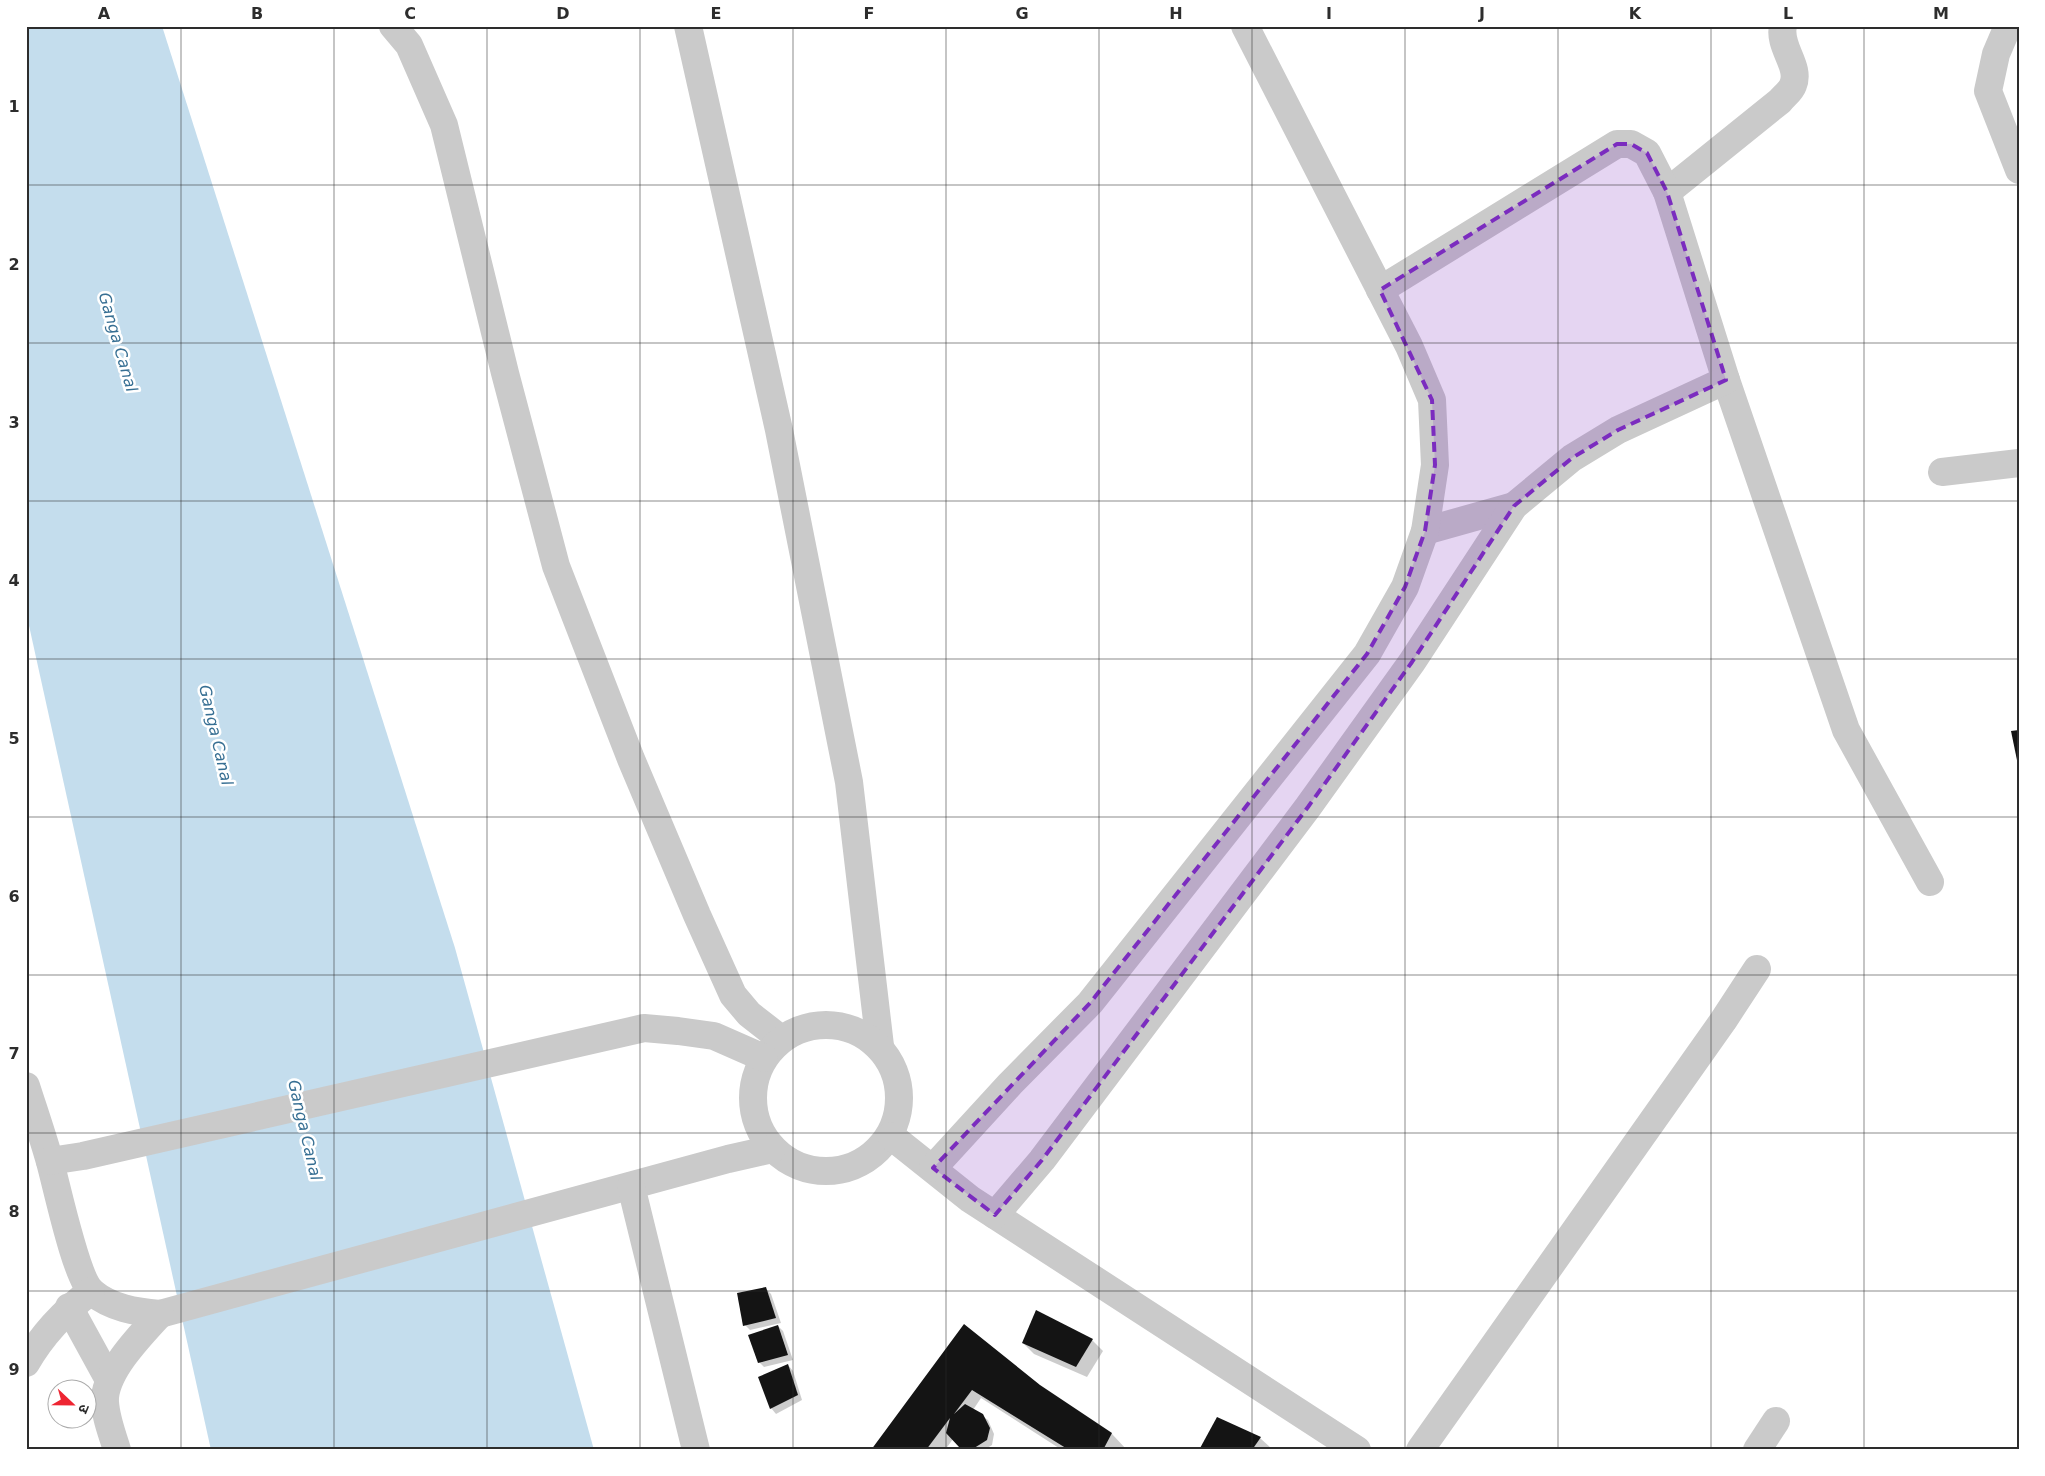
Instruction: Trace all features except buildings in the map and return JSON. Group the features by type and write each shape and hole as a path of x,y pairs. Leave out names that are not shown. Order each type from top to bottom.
{"street":[{"path":"393,26 408,45 444,125 505,373 556,566 631,759 696,915 733,995 773,1048"},
{"path":"688,26 779,430 849,782 880,1046 896,1073 901,1105 891,1136 867,1161 835,1172 801,1169 772,1149 756,1121 752,1088 773,1048 814,1025 849,1027 880,1046"},
{"path":"933,1168 1010,1084 1090,1003 1367,654 1405,587 1425,531 1435,465 1432,400 1409,346 1245,26"},
{"path":"1667,192 1780,101 1793,85 1794,69 1782,41 1784,26"},
{"path":"2008,26 1996,54 1988,91 2019,170"},
{"path":"1380,290 1617,144 1631,144 1647,153 1667,192 1726,380 1846,730 1930,882"},
{"path":"995,1215 1042,1160 1308,807 1412,662 1514,506 1572,458 1618,430 1726,380"},
{"path":"1942,472 2019,463"},
{"path":"1425,531 1514,506"},
{"path":"1420,1450 1723,1022 1757,969"},
{"path":"50,1161 83,1156 581,1044 644,1028 714,1036 773,1048"},
{"path":"26,1086 50,1161 80,1273 91,1291 110,1303 132,1311 160,1314 728,1159 772,1149"},
{"path":"891,1136 970,1199 1357,1450"},
{"path":"631,1186 696,1450"},
{"path":"26,1363 32,1352 69,1308 91,1291"},
{"path":"69,1308 109,1380"},
{"path":"117,1450 105,1398 109,1380 134,1345 160,1314"},
{"path":"1757,1450 1776,1421"}],"highlighted area":[{"path":"1617,144 1631,144 1647,153 1667,192 1726,380 1618,430 1572,458 1514,506 1412,662 1308,807 1042,1160 995,1215 933,1168 1090,1003 1367,654 1405,587 1425,531 1435,465 1432,400 1380,290"}],"water":[{"name":"Ganga Canal","path":"26,26 162,26 455,948 594,1450 211,1450 26,612"}]}
